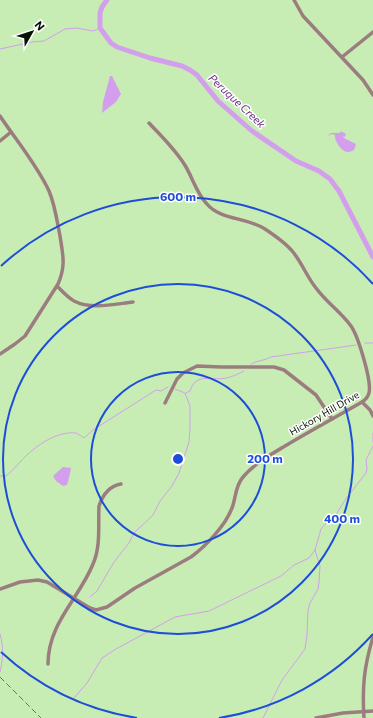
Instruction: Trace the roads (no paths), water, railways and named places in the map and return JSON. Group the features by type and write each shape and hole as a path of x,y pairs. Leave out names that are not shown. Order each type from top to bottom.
{"street":[{"path":"294,0 303,16 363,80 373,96"},
{"path":"342,57 373,32"},
{"path":"0,116 49,191 55,210 64,262 61,278 57,286 25,336 0,354"},
{"name":"Hickory Hill Drive","path":"0,589 20,582 38,580 47,582 72,599 90,608 96,610 107,607 136,587 191,557 204,546 227,518 232,508 238,484 243,477 258,463 276,451 362,402 368,395 370,385 358,339 347,321 320,293 293,252 288,246 256,224 214,211 207,205 186,166 149,123"},
{"path":"0,141 11,132"},
{"path":"57,286 67,296 83,304 103,305 134,302"},
{"path":"165,404 177,379 183,373 197,366 274,367 284,370 316,395 332,419"},
{"path":"362,402 370,410 373,416"},
{"path":"48,664 48,652 53,635 72,599 90,572 96,555 99,506 101,500 105,493 114,485 121,484"},
{"path":"364,718 363,680 373,637"},
{"path":"316,718 343,713 373,711"}],"waterway":[{"name":"Peruque Creek","path":"107,0 100,13 100,28 111,43 117,47 150,58 182,66 190,70 197,75 218,101 252,131 296,161 319,171 330,179 339,191 373,257"},
{"path":"0,49 44,41 65,29 77,28 93,31 100,28"},
{"path":"365,343 373,343"},
{"path":"251,364 271,357 356,345"},
{"path":"186,393 190,391 196,381 200,379 226,378 244,371"},
{"path":"0,476 6,476 25,457 44,442 57,436 70,433 76,433 84,438 93,430 156,390 161,391 168,387"},
{"path":"90,597 97,591 114,562 129,543 134,533 153,515 160,501 172,486 179,473 189,442 190,406 185,393 175,389"},
{"path":"373,433 373,442"},
{"path":"74,698 87,683 102,658 116,649 175,617 209,611 281,576 294,565 309,558 315,550 321,529 326,523 334,518 345,500 366,473 366,460 373,446"},
{"path":"263,718 282,680 305,649 308,610 310,603 318,589 319,582 320,566 315,550"},
{"path":"0,634 3,653 0,672"}],"railway":[{"path":"0,677 41,718"}]}
